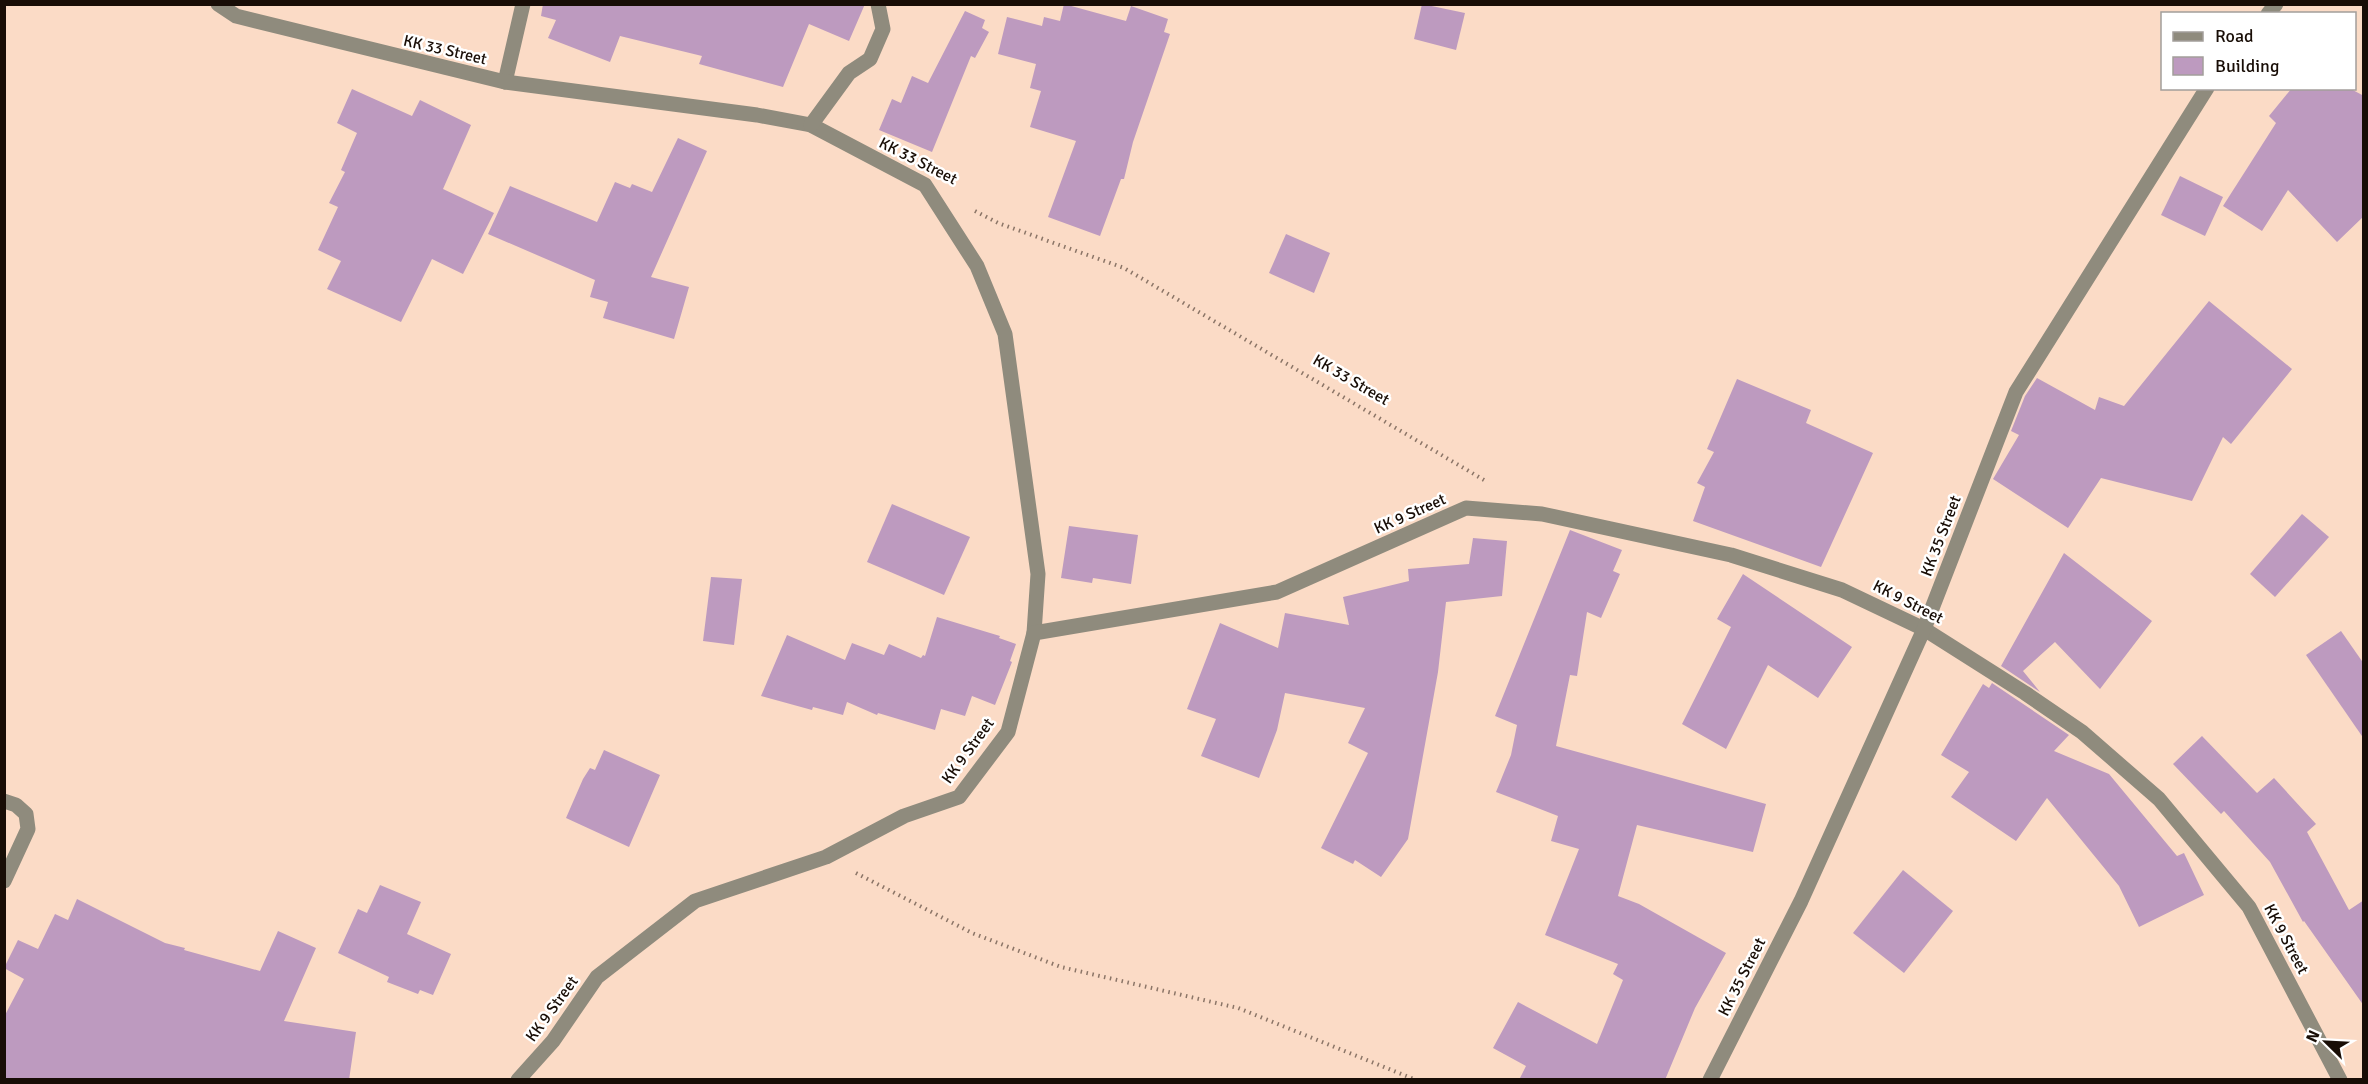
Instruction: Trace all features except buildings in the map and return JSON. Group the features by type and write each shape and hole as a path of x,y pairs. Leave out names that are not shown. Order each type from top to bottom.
{"street":[{"name":"KK 33 Street","path":"218,4 236,16 505,82 757,115 811,125 925,185 977,266 1005,334 1038,574 1034,633"},
{"path":"505,82 522,4"},
{"path":"811,125 849,73 870,59 883,29 878,4"},
{"name":"KK 35 Street","path":"1710,1080 1801,901 1924,629 2016,392 2206,90"},
{"name":"KK 9 Street","path":"518,1080 553,1041 597,977 695,901 826,857 903,816 959,797 1008,732 1034,633 1277,592 1466,508 1542,514 1731,555 1842,590 1924,629 2025,693 2082,732 2159,799 2249,907 2340,1080"},
{"path":"4,801 16,805 26,814 28,829 4,881"}],"path":[{"name":"KK 33 Street","path":"967,207 998,223 1124,268 1491,484"},
{"path":"826,857 972,933 1039,959 1061,967 1238,1008 1416,1080"}]}
